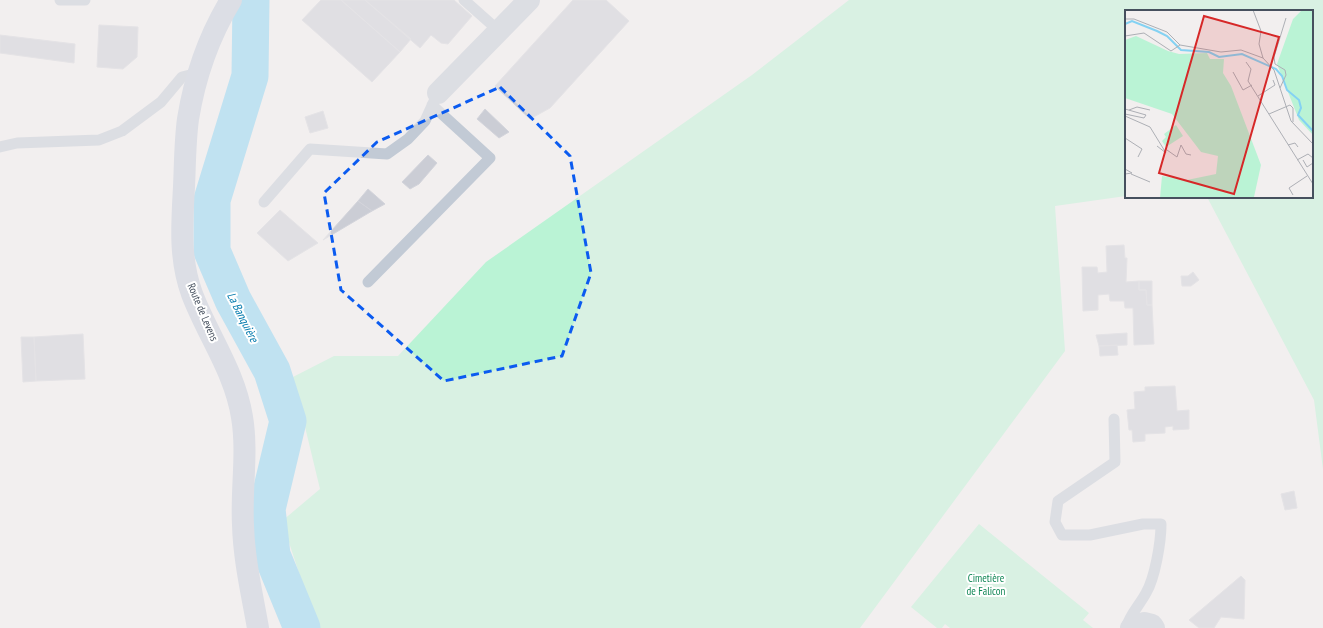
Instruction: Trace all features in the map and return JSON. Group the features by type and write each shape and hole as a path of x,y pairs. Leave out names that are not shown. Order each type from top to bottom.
{"street":[{"name":"Route de Levens","path":"232,0 216,25 198,73 188,119 181,238 184,266 192,293 234,382 242,416 246,450 242,523 244,549 258,628"},
{"path":"435,99 528,0"},
{"path":"1132,628 1144,623 1152,625 1154,628"}],"lane":[{"path":"60,0 85,0"},
{"path":"464,0 499,30"},
{"path":"0,147 17,143 99,140 122,131 161,102 182,77 198,73"},
{"path":"264,202 310,149 387,154 408,139 425,121 435,99 490,158 368,282"},
{"path":"1114,419 1115,462 1058,501 1055,522 1062,534 1090,535 1143,524 1161,524 1161,546 1147,592 1129,617 1126,628"}],"highlighted area":[{"path":"500,87 570,156 591,273 562,356 444,381 341,290 324,193 377,142"}],"green space":[{"path":"849,0 1323,0 1323,469 1314,400 1208,198 1313,198 1313,10 1125,10 1125,196 1055,206 1065,351 860,628 317,628 282,521 320,489 293,377 334,356 398,356 486,262 752,75"},
{"name":"Cimetière de Falicon","path":"979,524 1089,613 1083,620 1093,628 950,628 945,624 942,628 937,628 911,607"}],"building":[{"path":"321,0 341,0 400,52 372,82 302,20"},
{"path":"341,0 365,0 411,39 400,52"},
{"path":"365,0 454,0 472,16 448,44 441,43 431,35 420,48"},
{"path":"573,0 606,0 629,21 550,108 530,119 495,86"},
{"path":"99,25 138,27 137,57 123,69 97,67"},
{"path":"0,35 75,44 74,63 0,53"},
{"path":"485,109 509,132 499,138 477,119"},
{"path":"323,111 328,128 310,133 305,117"},
{"path":"428,155 437,163 419,184 410,189 402,182"},
{"path":"368,189 385,204 372,211 358,201"},
{"path":"358,201 372,211 323,240"},
{"path":"280,210 318,243 288,261 257,233"},
{"path":"1124,245 1125,258 1127,258 1126,282 1139,281 1139,290 1146,290 1147,305 1152,305 1154,344 1134,345 1133,308 1125,308 1124,301 1110,301 1109,294 1098,295 1098,310 1083,311 1082,267 1097,267 1098,273 1107,272 1106,246"},
{"path":"1193,272 1199,280 1191,286 1182,286 1181,276 1188,276"},
{"path":"1139,281 1152,281 1152,305 1147,305 1146,290 1139,290"},
{"path":"1127,333 1127,345 1099,346 1096,335"},
{"path":"83,334 85,379 36,381 34,337"},
{"path":"21,337 34,337 36,381 23,382"},
{"path":"1117,345 1118,355 1100,356 1099,346"},
{"path":"1175,386 1177,411 1189,410 1189,429 1173,430 1173,426 1165,427 1165,433 1145,434 1145,441 1133,442 1132,430 1129,430 1127,410 1135,409 1134,392 1145,391 1145,387"},
{"path":"1294,491 1297,508 1285,510 1281,494"},
{"path":"1241,576 1245,580 1244,619 1221,617 1214,628 1199,628 1189,620"}],"waterway":[{"name":"La Banquière","path":"251,0 250,76 212,200 212,251 233,300 272,371 288,421 267,509 272,555 302,628"}]}
